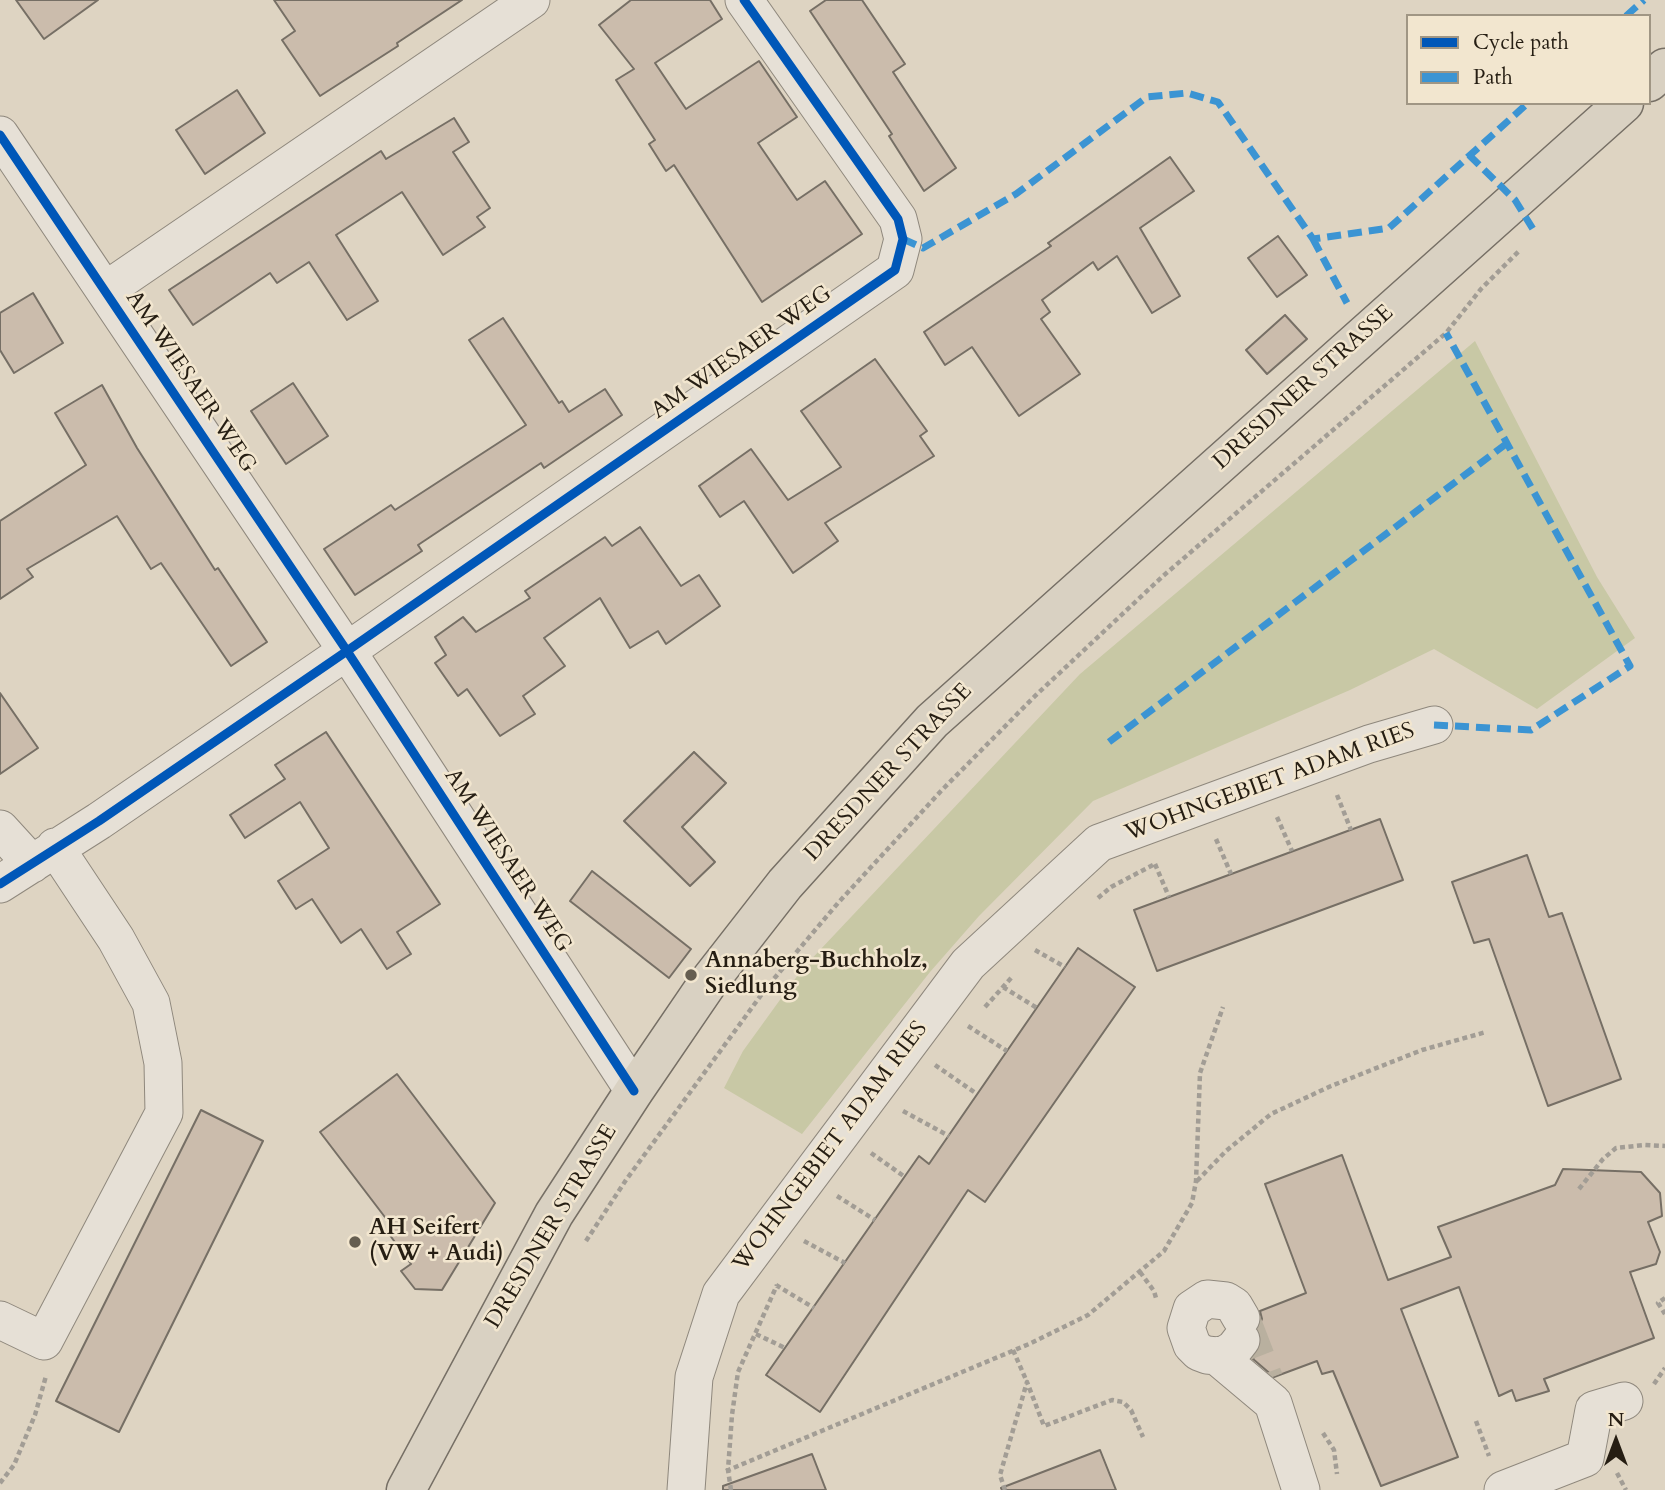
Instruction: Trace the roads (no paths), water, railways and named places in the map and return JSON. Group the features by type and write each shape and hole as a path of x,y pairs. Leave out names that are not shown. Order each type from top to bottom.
{"main road":[{"path":"1651,80 1665,68"},
{"name":"DRESDNER STRASSE","path":"406,1490 554,1214 708,984 785,884 932,722 1622,105"}],"street":[{"name":"AM WIESAER WEG","path":"106,290 531,0"},
{"name":"AM WIESAER WEG","path":"0,884 99,821 347,651 895,270 903,239 898,219 744,0"},
{"name":"AM WIESAER WEG","path":"0,135 347,651 634,1091"},
{"name":"WOHNGEBIET ADAM RIES","path":"686,1490 694,1377 721,1294 968,964 1099,844 1369,744 1433,725"},
{"path":"0,829 44,856 116,939 151,1003 163,1063 164,1114 44,1341 0,1320"},
{"path":"1233,1338 1269,1392 1301,1490"},
{"path":"1497,1475 1585,1458 1594,1410 1624,1401"}],"tunnel":[{"path":"1243,1323 1265,1380"}],"place":[{"name":"Annaberg-Buchholz, Siedlung","path":"691,975"},
{"name":"AH Seifert (VW + Audi)","path":"355,1242"}]}
